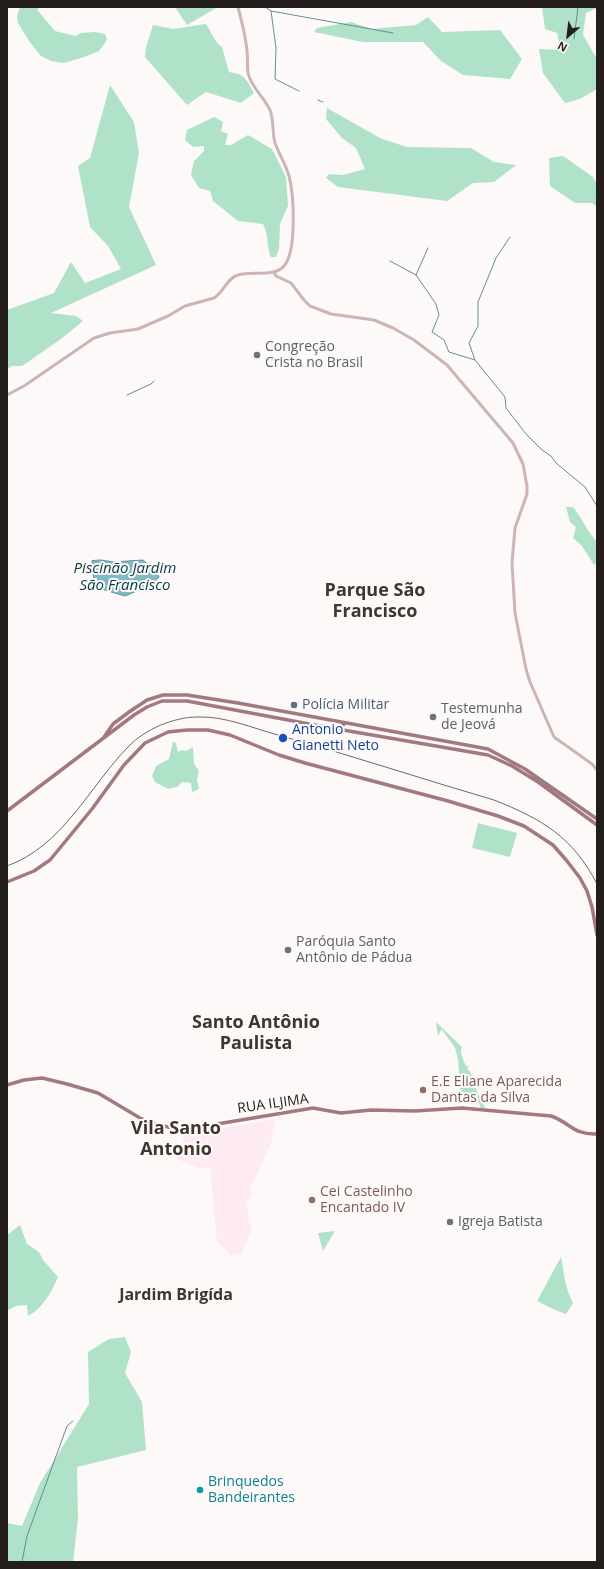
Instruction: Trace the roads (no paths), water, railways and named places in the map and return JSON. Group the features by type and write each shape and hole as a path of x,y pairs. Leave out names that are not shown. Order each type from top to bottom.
{"main road":[{"path":"102,740 110,727 147,700 163,695 187,695 379,728 489,750 551,786 597,819"},
{"path":"7,811 147,707 162,701 177,700 488,755 513,764 597,825"},
{"path":"289,720 294,713"},
{"path":"300,722 301,717 316,717"},
{"path":"116,722 118,728"},
{"path":"332,728 342,726 345,722"},
{"path":"368,734 371,730 370,727"},
{"path":"379,728 377,732 379,736"},
{"path":"7,882 34,871 50,860 92,809 133,754 145,742 160,734 168,732 187,730 218,731 279,755 453,802 524,826 536,833 560,852 583,883 592,907 597,935"},
{"path":"488,755 489,750"},
{"name":"RUA ILJIMA","path":"7,1085 24,1080 42,1078 67,1084 98,1093 140,1118 155,1124 181,1130 313,1108 341,1113 371,1110 415,1111 462,1108 551,1116 558,1118 579,1133 597,1134"}],"street":[{"path":"7,395 24,386 94,338 110,333 138,329 168,316 185,306 214,298 236,275 252,272 274,272 282,269 288,261 294,218 290,182 276,143 270,110 248,74 245,38 238,7"},
{"path":"274,272 276,276 291,283 310,306 331,314 374,320 393,328 414,340 447,365 513,442 523,464 527,486 527,494 520,510 513,536 512,563 515,613 530,682 554,737 592,764 597,770"}],"water":[{"name":"Piscinão Jardim São Francisco","path":"101,560 113,562 143,560 156,571 159,577 151,585 125,596 98,588 94,582 92,561"}],"waterway":[{"path":"265,7 271,11 276,48 275,79 299,91"},
{"path":"574,39 578,7"},
{"path":"271,11 393,33"},
{"path":"318,100 323,102"},
{"path":"510,237 496,258 478,302 478,326 469,343 475,360 505,397 506,408 526,434 542,450 551,456 556,463 585,487 597,506"},
{"path":"416,275 428,248"},
{"path":"390,261 416,275 436,304 439,315 432,332 444,340 449,352 475,360"},
{"path":"127,395 151,384 154,381"},
{"path":"22,1562 27,1536 67,1426 73,1421"}],"railway":[{"path":"7,866 27,857 44,845 60,830 114,763 128,747 143,735 160,725 179,719 208,717 238,723 494,800 511,807 541,823 567,842 578,854 597,884"}],"place":[{"name":"Congreção Crista no Brasil","path":"257,355"},
{"name":"Polícia Militar","path":"294,705"},
{"name":"Testemunha de Jeová","path":"433,717"},
{"name":"Antonio Gianetti Neto","path":"283,738"},
{"name":"Paróquia Santo Antônio de Pádua","path":"288,950"},
{"name":"E.E Eliane Aparecida Dantas da Silva","path":"423,1090"},
{"name":"Cei Castelinho Encantado IV","path":"312,1200"},
{"name":"Igreja Batista","path":"450,1222"},
{"name":"Brinquedos Bandeirantes","path":"200,1490"}],"district":[{"name":"Parque São Francisco","path":"375,601"},
{"name":"Santo Antônio Paulista","path":"256,1033"},
{"name":"Vila Santo Antonio","path":"176,1139"},
{"name":"Jardim Brigída","path":"176,1295"}]}
